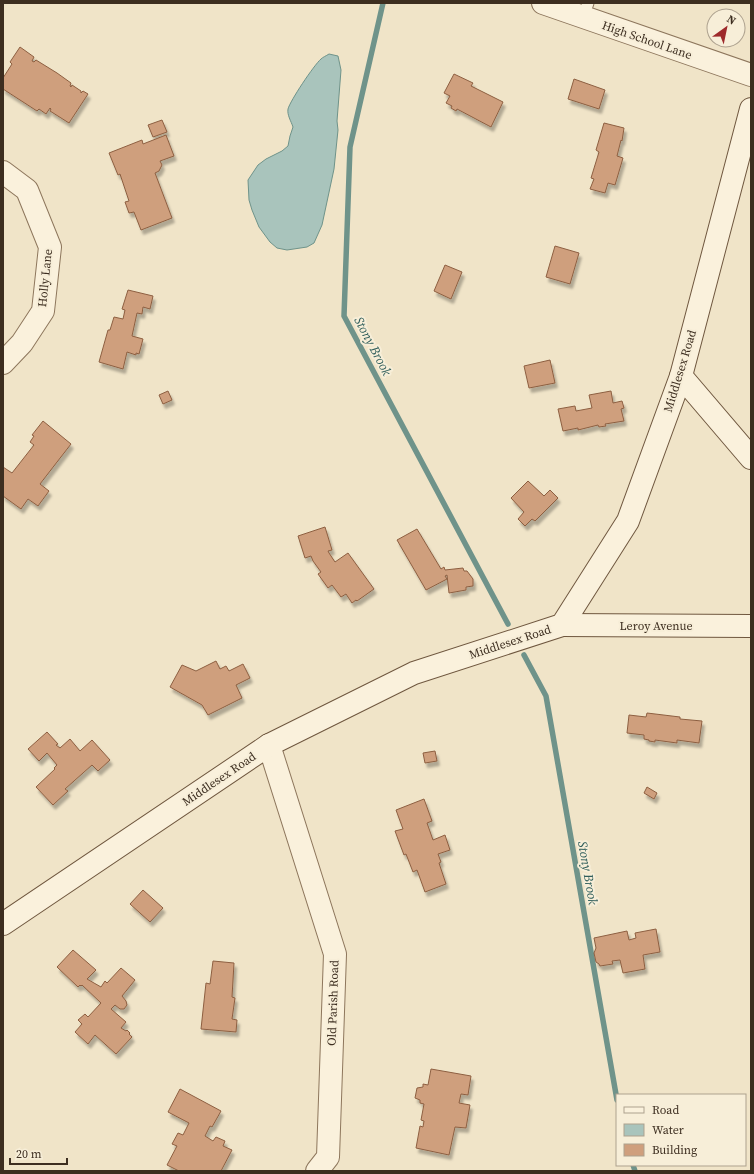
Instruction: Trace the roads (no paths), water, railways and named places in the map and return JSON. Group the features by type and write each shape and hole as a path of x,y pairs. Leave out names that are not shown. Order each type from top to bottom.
{"main road":[{"name":"High School Lane","path":"543,3 586,10 751,76"},
{"name":"Middlesex Road","path":"3,924 269,746 414,674 562,625 628,521 681,376 751,109"},
{"name":"Holly Lane","path":"3,172 27,190 50,247 43,311 22,343 3,363"},
{"path":"681,376 751,458"},
{"name":"Leroy Avenue","path":"562,625 751,626"},
{"name":"Old Parish Road","path":"269,746 335,954 328,1157 317,1171"}],"water":[{"path":"329,54 338,56 341,70 337,121 338,130 334,169 322,225 314,243 307,247 287,250 277,248 270,242 259,227 249,200 248,180 258,165 288,146 293,127 289,118 288,109 297,91 313,68 321,59"}],"waterway":[{"name":"Stony Brook","path":"383,3 350,147 344,316 508,624"},
{"name":"Stony Brook","path":"524,655 546,696 616,1094"},
{"name":"Stony Brook","path":"633,1166 635,1171"}]}
